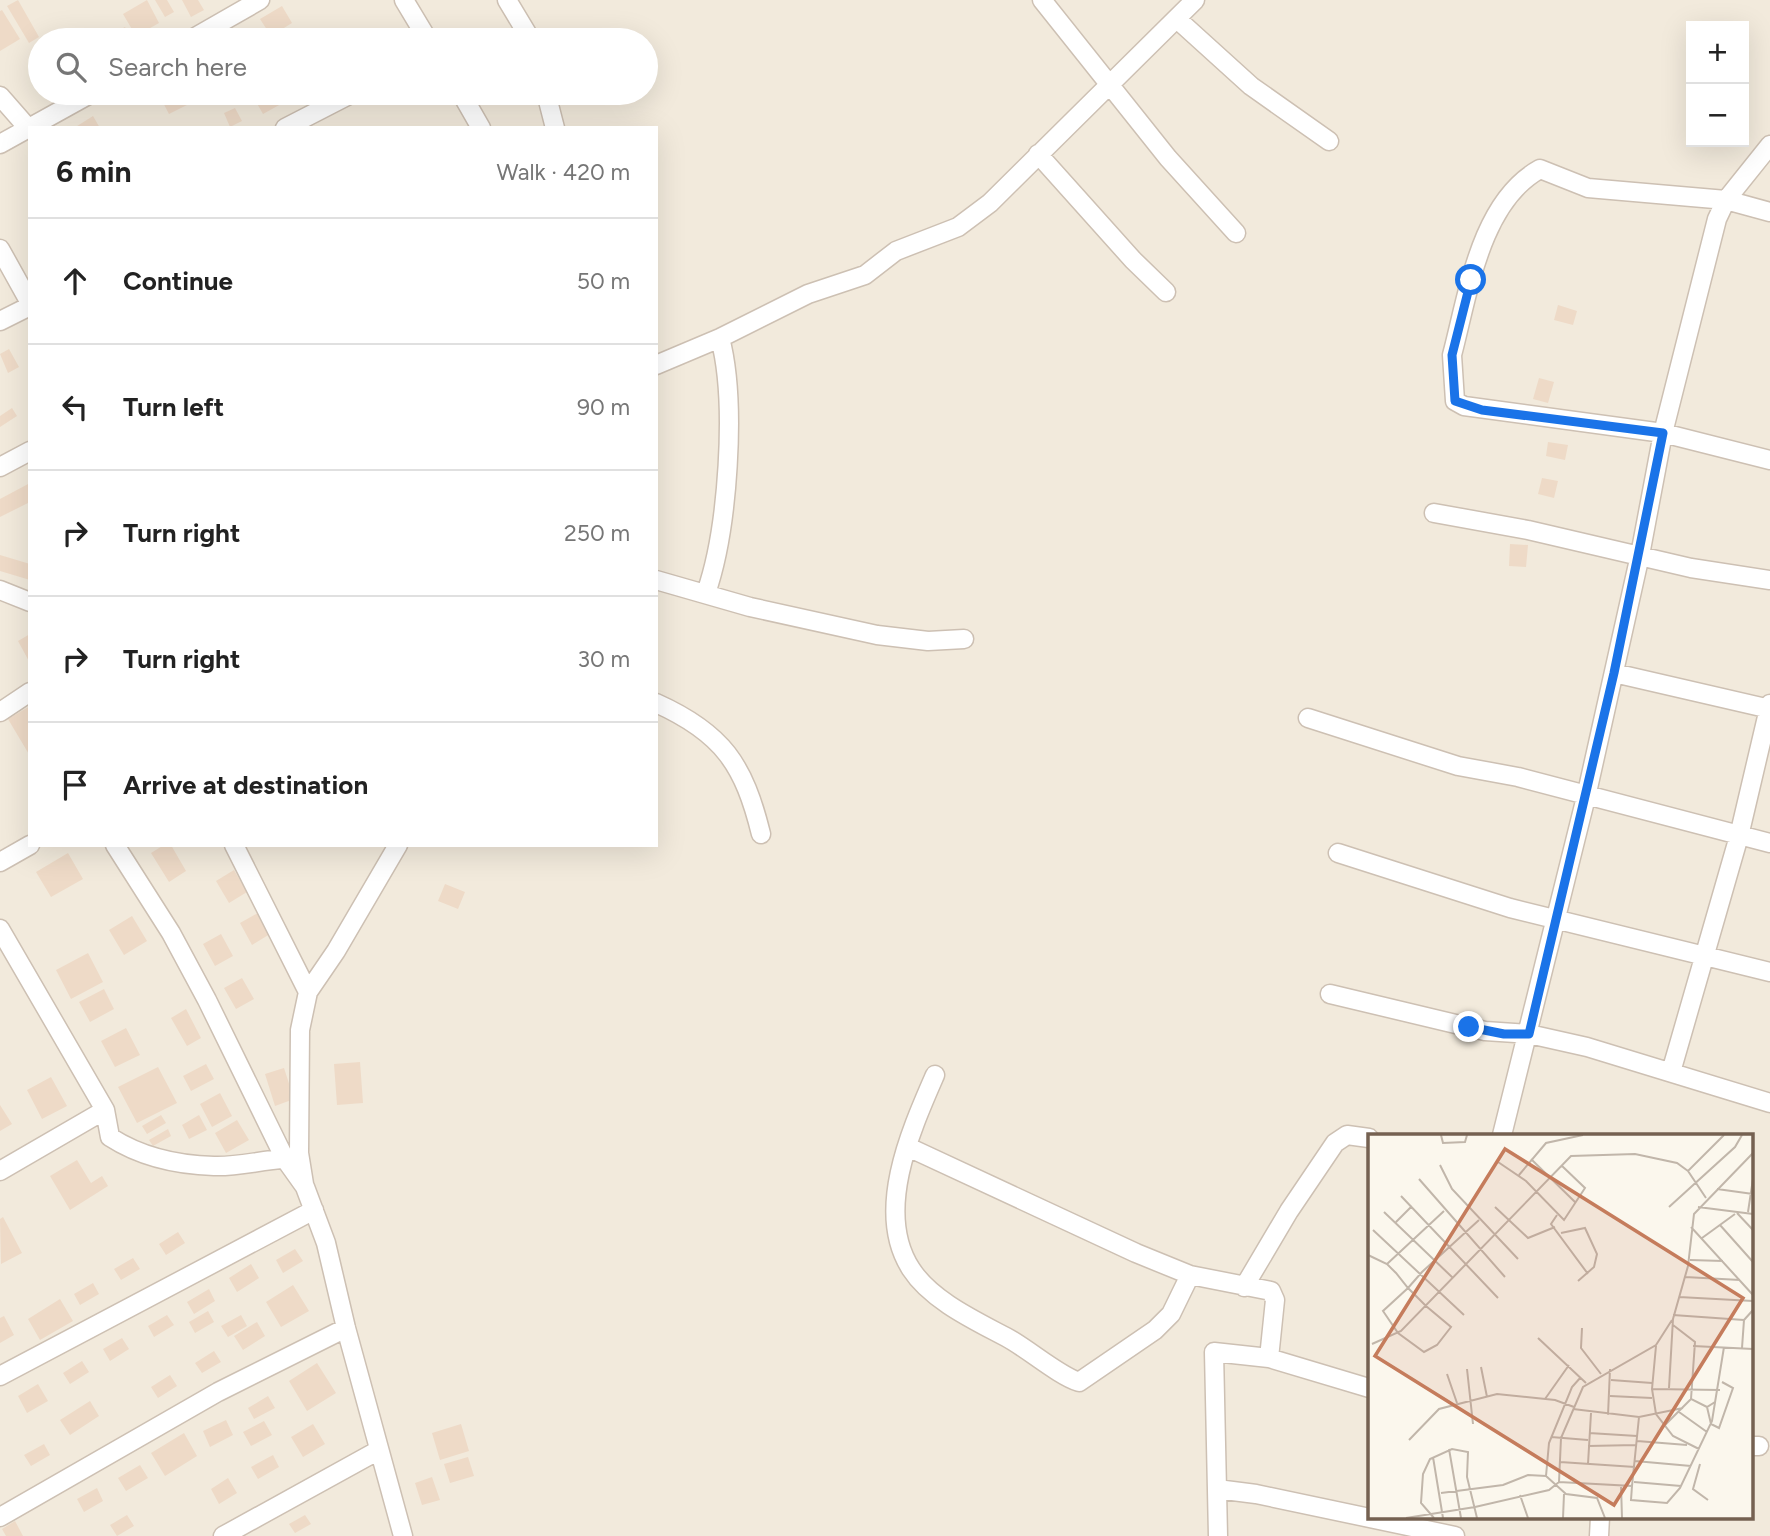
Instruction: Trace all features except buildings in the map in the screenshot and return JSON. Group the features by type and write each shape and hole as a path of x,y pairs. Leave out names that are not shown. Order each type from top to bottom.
{"street":[{"path":"211,28 260,0"},
{"path":"404,0 421,28"},
{"path":"507,0 524,28"},
{"path":"1042,0 1109,86 1236,233"},
{"path":"658,364 720,338 808,294 864,275 896,251 958,228 990,203 1195,0"},
{"path":"1177,19 1251,86 1329,141"},
{"path":"0,96 28,128 0,144"},
{"path":"32,126 70,105"},
{"path":"289,126 330,105"},
{"path":"468,105 480,126"},
{"path":"550,105 555,126"},
{"path":"1502,1134 1586,797 1640,555 1663,433 1717,219 1726,200 1770,145"},
{"path":"1038,154 1074,191 1133,260 1166,292"},
{"path":"1770,212 1726,200 1588,188 1539,169 1522,181 1484,237 1475,261 1452,355 1455,401 1482,410 1663,433 1770,460"},
{"path":"0,249 22,271 28,296"},
{"path":"0,321 28,305"},
{"path":"706,593 720,542 727,476 726,379 720,338"},
{"path":"0,467 28,452"},
{"path":"1434,513 1528,530 1691,568 1770,580"},
{"path":"658,581 750,607 877,635 928,641 964,639"},
{"path":"0,590 28,601"},
{"path":"1614,673 1769,707 1740,836 1671,1072"},
{"path":"0,712 28,693"},
{"path":"658,704 698,725 731,757 747,783 761,834"},
{"path":"1308,718 1435,760 1518,777 1586,797 1770,843"},
{"path":"0,862 28,846"},
{"path":"116,847 189,966 285,1159 305,1187"},
{"path":"235,847 307,992"},
{"path":"397,847 336,951 307,992 300,1030 299,1153 305,1187 333,1267 346,1328 403,1536"},
{"path":"1338,853 1510,908 1770,972"},
{"path":"0,929 105,1110 110,1137 134,1153 215,1166 285,1159"},
{"path":"1331,994 1485,1031 1529,1034 1671,1072 1770,1103"},
{"path":"935,1075 908,1147 896,1203 896,1229 901,1251 925,1286 951,1305 1079,1382 1155,1330 1171,1314 1190,1275"},
{"path":"0,1171 105,1110"},
{"path":"1244,1287 1289,1211 1335,1143 1346,1135 1368,1138"},
{"path":"908,1147 1136,1253 1190,1275 1274,1295 1269,1358"},
{"path":"0,1376 314,1210"},
{"path":"0,1517 218,1392 346,1328"},
{"path":"1218,1536 1212,1356 1218,1351 1269,1358 1368,1388"},
{"path":"223,1536 379,1450"},
{"path":"1217,1489 1368,1516"},
{"path":"1377,1518 1443,1530"},
{"path":"1599,1536 1600,1518"}],"shaded area":[{"path":"0,0 1770,0 1770,1536 0,1536"}],"route":[{"path":"1469,1027 1504,1034 1529,1034 1614,673 1663,433 1482,410 1455,401 1452,388 1452,355 1471,280"}]}
